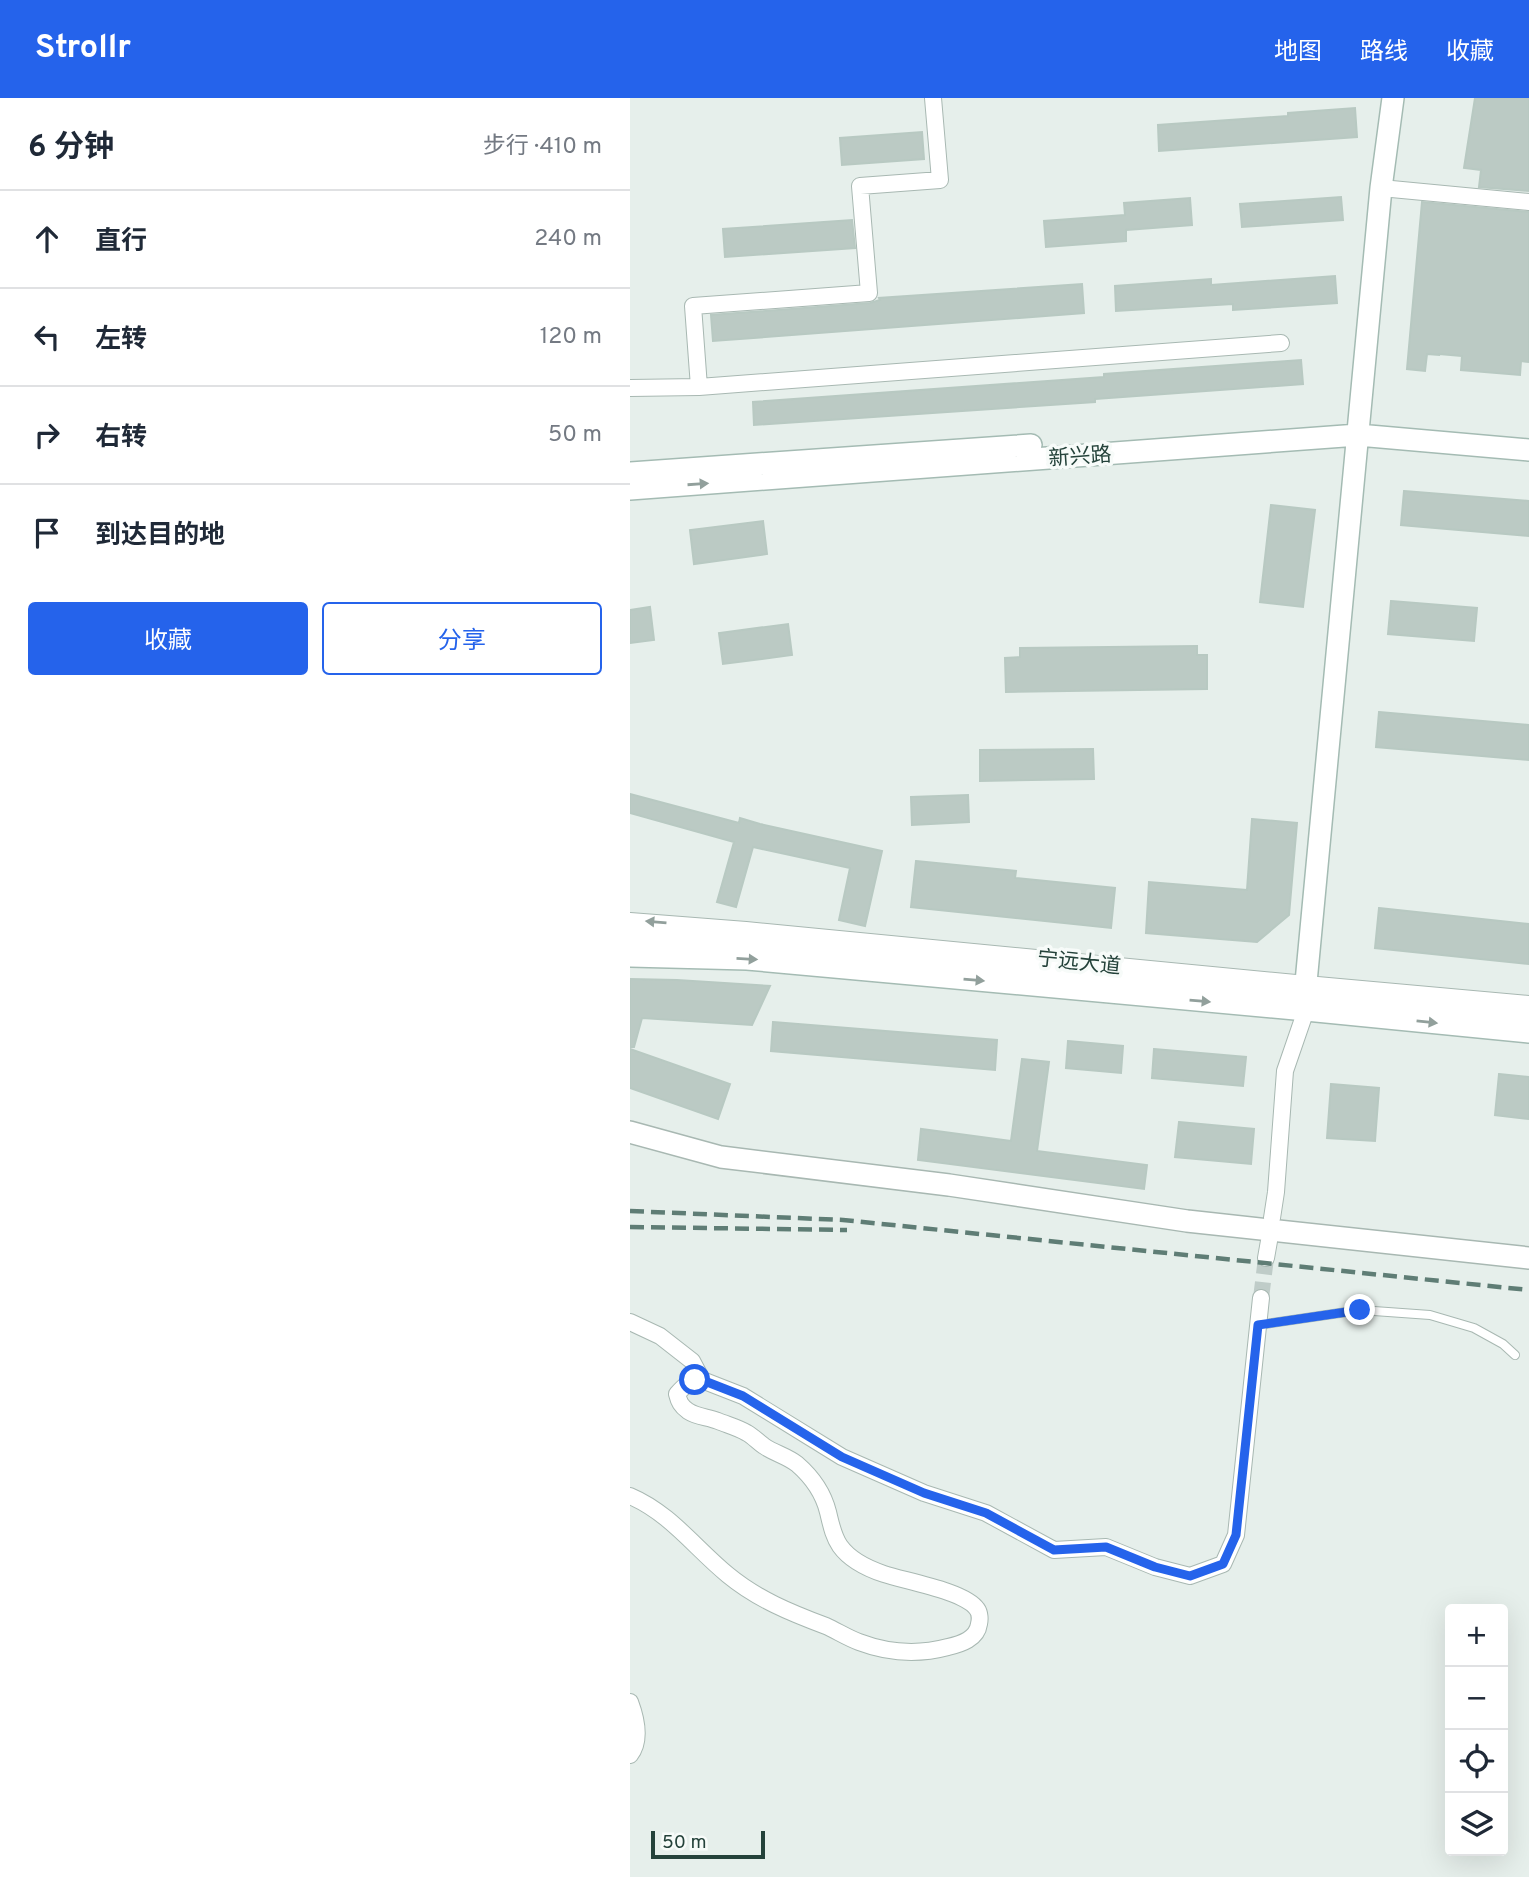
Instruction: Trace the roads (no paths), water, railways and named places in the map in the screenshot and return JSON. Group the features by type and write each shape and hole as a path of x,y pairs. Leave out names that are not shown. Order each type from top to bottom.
{"main road":[{"path":"1306,996 1381,188 1393,98"},
{"name":"新兴路","path":"630,472 1358,428 1529,437"},
{"name":"新兴路","path":"630,489 1358,428 1529,450"},
{"name":"宁远大道","path":"630,936 751,941 1306,996 1529,1015"},
{"name":"宁远大道","path":"630,956 747,959 1306,996 1529,1032"},
{"path":"630,1132 721,1157 949,1185 1187,1220 1529,1258"}],"street":[{"path":"699,387 693,306 869,293 860,186 940,180 933,98"},
{"path":"1381,188 1529,202"},
{"path":"630,388 699,387 1281,343"},
{"name":"宁远大道","path":"630,921 746,930 1306,996 1529,1004"},
{"path":"1272,1218 1285,1071 1306,996"},
{"path":"1266,1258 1269,1241"},
{"path":"630,1496 674,1523 729,1576 769,1602 857,1642 883,1650 932,1651 968,1640 977,1632 980,1622 978,1610 970,1602 924,1583 885,1574 859,1563 850,1556 835,1536 818,1488 794,1462 764,1446 747,1433 690,1412 680,1404 677,1394 685,1385 702,1380 743,1396 842,1457 924,1493 986,1513 1054,1550 1106,1547 1155,1567 1190,1576 1223,1564 1236,1535 1261,1298"},
{"path":"630,1322 660,1336 692,1361 702,1380"},
{"path":"630,1702 637,1738 630,1755"}],"lane":[{"path":"1258,1325 1360,1310 1430,1315 1474,1328 1503,1344 1515,1355"}],"tunnel":[{"path":"1261,1298 1266,1258"}],"railway":[{"path":"630,1211 843,1220 1529,1290"},
{"path":"630,1227 847,1230"}]}
